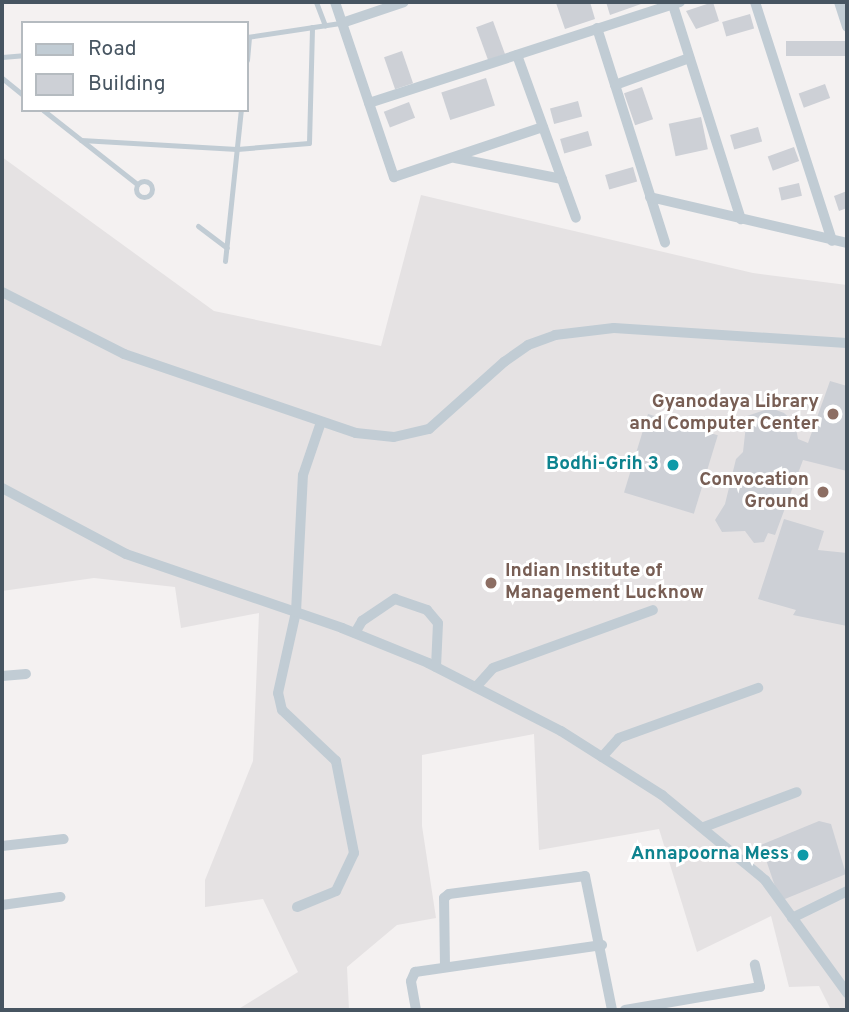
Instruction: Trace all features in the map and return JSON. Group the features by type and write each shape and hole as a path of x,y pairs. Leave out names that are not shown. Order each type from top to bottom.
{"street":[{"path":"335,2 394,177 543,127"},
{"path":"342,23 404,2"},
{"path":"754,2 832,241"},
{"path":"839,2 847,27"},
{"path":"369,103 675,3 689,58 741,219"},
{"path":"597,29 665,242"},
{"path":"517,55 576,218"},
{"path":"615,85 689,58"},
{"path":"452,158 562,179"},
{"path":"650,197 847,243"},
{"path":"2,292 124,354 321,422 394,437 429,429 457,409 504,362 528,345 555,335 614,328 847,343"},
{"path":"297,907 336,891 354,853 336,761 282,710 278,692 296,612 303,475 321,422"},
{"path":"2,488 126,554 355,633 436,667 602,757 704,827 765,880 847,993"},
{"path":"355,633 370,615 395,599 427,610 438,623 436,667"},
{"path":"476,687 493,668 653,610"},
{"path":"2,676 26,674"},
{"path":"602,757 619,738 758,688"},
{"path":"704,827 797,792"},
{"path":"2,846 64,839"},
{"path":"445,967 444,898 449,894 585,876 602,945 612,1010"},
{"path":"792,918 847,891"},
{"path":"2,905 61,897"},
{"path":"416,1010 413,976 445,967 602,945"},
{"path":"625,1010 760,987 755,965"}],"lane":[{"path":"316,2 325,25"},
{"path":"248,37 342,23"},
{"path":"81,141 237,149 312,141 312,27"},
{"path":"2,57 21,55"},
{"path":"2,78 21,93"},
{"path":"45,112 137,184"},
{"path":"225,261 241,112"},
{"path":"198,226 227,248"}],"shaded area":[{"name":"Indian Institute of Management Lucknow","path":"2,157 214,311 381,346 421,195 753,273 847,285 847,1010 831,1010 819,986 789,987 771,916 697,952 659,829 539,850 534,734 422,755 422,826 436,918 397,925 347,967 349,1010 237,1010 298,972 263,899 205,907 205,880 253,761 259,613 181,628 175,587 94,578 2,591"}],"building":[{"path":"590,2 595,19 565,29 556,3"},
{"path":"606,2 640,2 641,4 610,15"},
{"path":"713,2 719,21 696,29 686,11"},
{"path":"750,14 754,28 726,36 722,22"},
{"path":"493,21 505,54 488,60 476,27"},
{"path":"786,41 847,41 847,56 786,56"},
{"path":"402,51 413,83 395,89 384,57"},
{"path":"486,78 495,106 450,120 441,93"},
{"path":"825,84 830,98 804,108 799,94"},
{"path":"642,87 653,119 635,125 624,93"},
{"path":"578,101 582,116 554,124 550,109"},
{"path":"409,102 415,118 390,128 384,112"},
{"path":"701,117 708,149 676,156 669,124"},
{"path":"758,127 762,141 734,149 730,135"},
{"path":"588,131 592,145 564,153 560,139"},
{"path":"794,147 799,161 773,171 768,157"},
{"path":"633,167 637,181 609,189 605,175"},
{"path":"799,183 802,196 781,200 779,188"},
{"path":"847,191 847,208 839,211 834,196"},
{"path":"830,381 847,386 847,471 803,460 775,535 768,533 764,542 754,543 745,531 722,532 715,520 725,504 736,459 743,452 747,416 771,408 784,413 795,423 798,439 808,443"},
{"name":"Bodhi-Grih 3","path":"648,414 718,435 694,514 624,492"},
{"path":"784,519 824,531 818,550 847,553 847,626 793,615 796,610 758,599"},
{"name":"Annapoorna Mess","path":"819,821 831,824 846,874 780,901 761,845"}],"place":[{"name":"Gyanodaya Library and Computer Center","path":"833,414"},
{"name":"Bodhi-Grih 3","path":"673,465"},
{"name":"Convocation Ground","path":"823,492"},
{"name":"Indian Institute of Management Lucknow","path":"491,583"},
{"name":"Annapoorna Mess","path":"803,855"}]}
